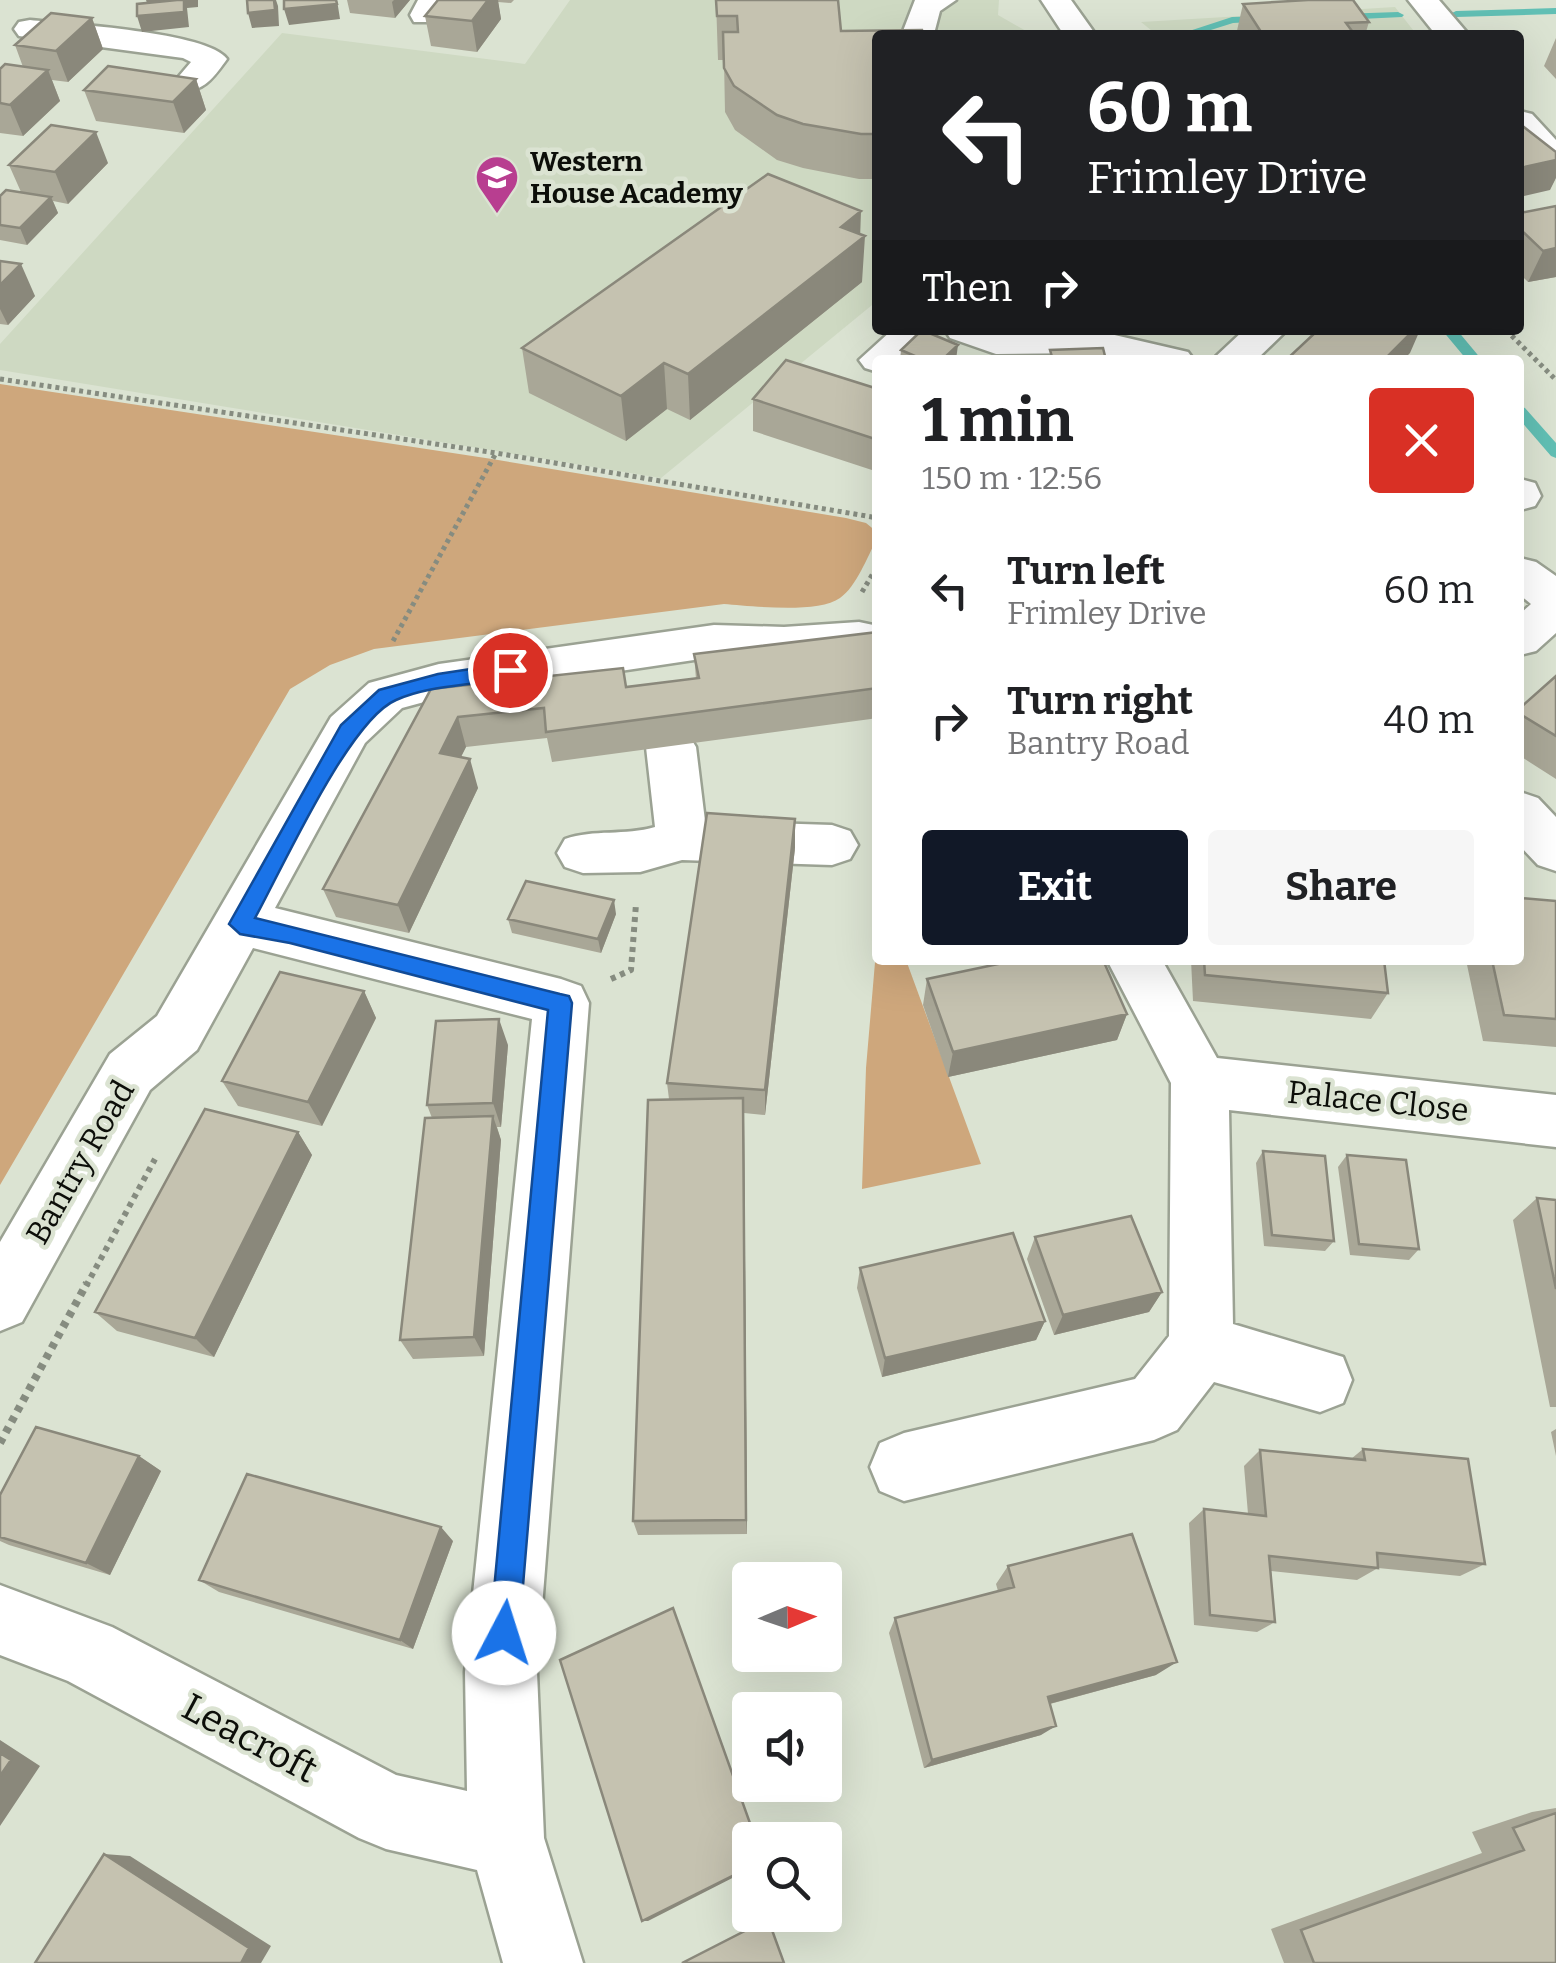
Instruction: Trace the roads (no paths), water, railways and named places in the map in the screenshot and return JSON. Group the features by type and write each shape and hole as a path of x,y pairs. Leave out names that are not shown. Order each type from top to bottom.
{"street":[{"path":"919,30 926,6 941,0"},
{"path":"1034,0 1056,1 1076,30"},
{"path":"1423,0 1449,30"},
{"path":"0,12 44,16 190,48 211,59 190,82"},
{"path":"3,48 44,16"},
{"path":"1524,125 1556,160"},
{"path":"886,355 910,335"},
{"path":"977,335 996,342 1090,341 1152,355"},
{"path":"1238,355 1262,335"},
{"path":"1524,576 1556,599"},
{"path":"1524,636 1556,608"},
{"name":"Bantry Road","path":"0,1300 130,1072 177,1032 348,730 386,695 438,681 714,641 784,644 859,638 872,641"},
{"path":"653,650 668,730 661,846"},
{"path":"1524,816 1556,852"},
{"path":"583,853 661,846 832,845"},
{"path":"240,924 560,1003 501,1672 506,1838 543,1963"},
{"path":"904,1467 1154,1406 1201,1347 1200,1081 1137,965"},
{"name":"Palace Close","path":"1200,1081 1556,1121"},
{"path":"1201,1347 1320,1380"},
{"name":"Leacroft","path":"0,1620 86,1652 386,1811 506,1838"}],"waterway":[{"path":"1456,14 1556,11"},
{"path":"1340,17 1398,15"},
{"path":"1199,30 1232,20 1266,19"},
{"path":"1453,335 1471,355"},
{"path":"1524,416 1556,453"}],"place":[{"name":"Western House Academy","path":"497,215"}]}
